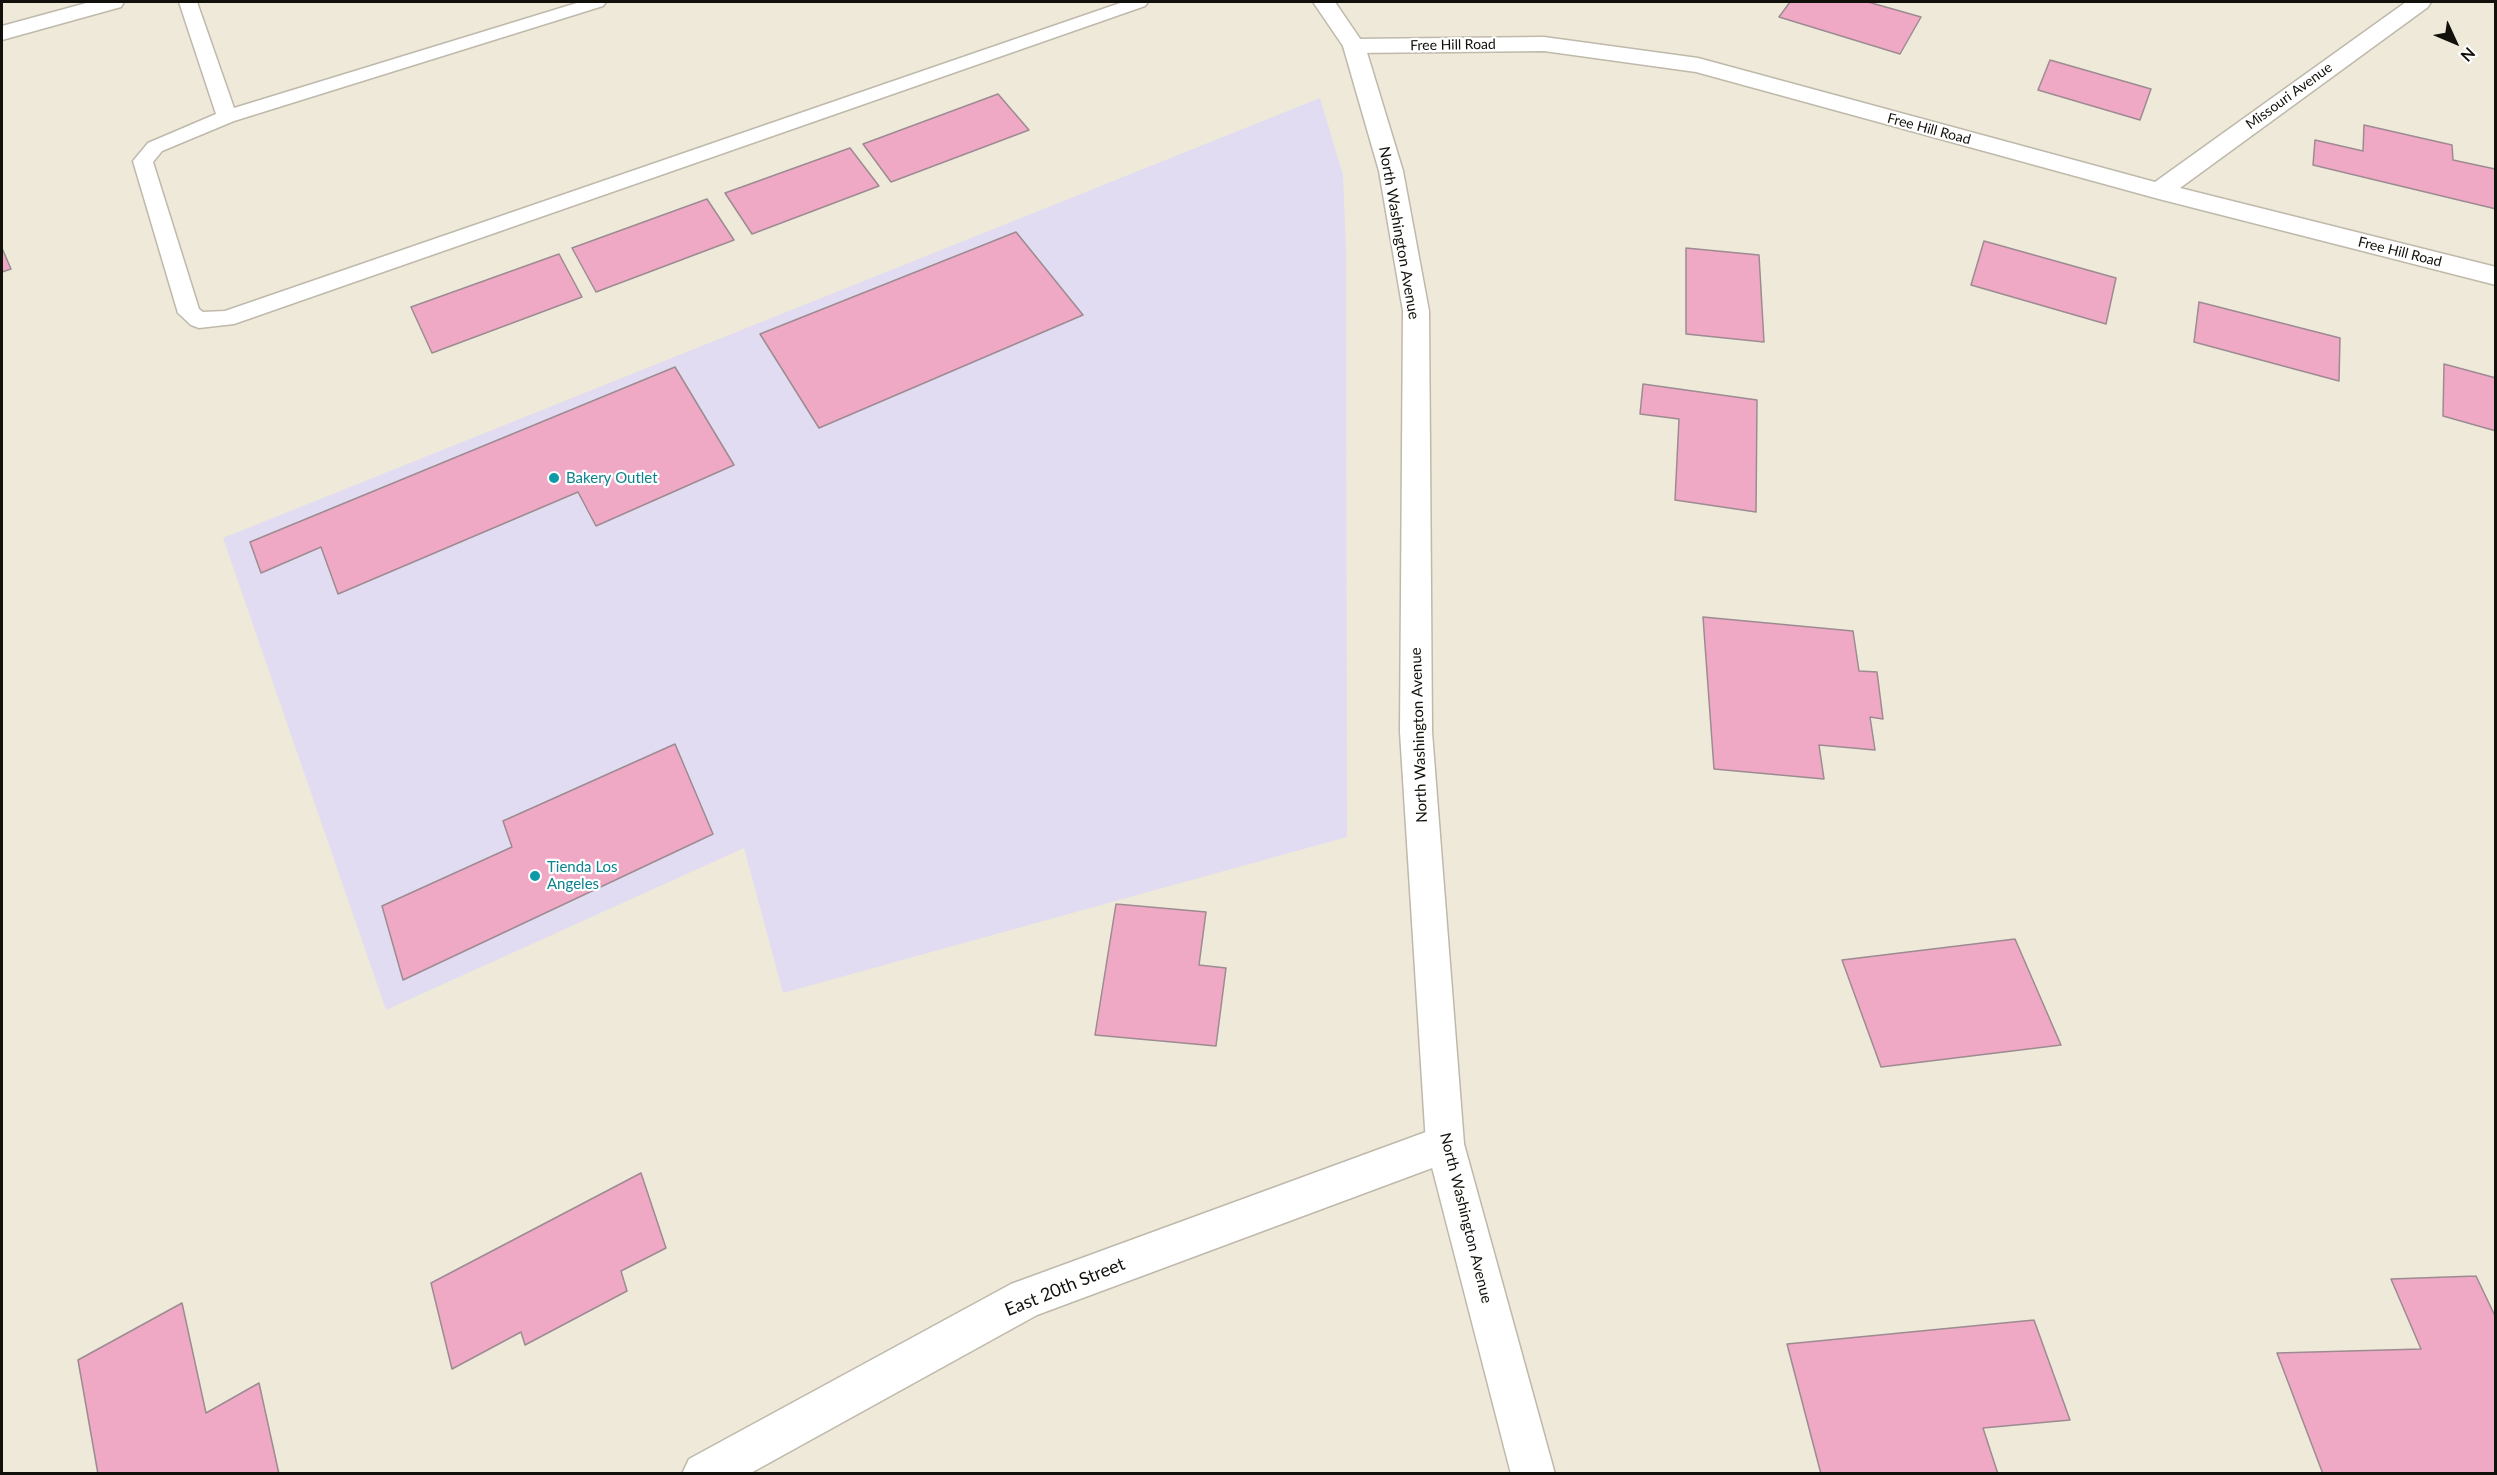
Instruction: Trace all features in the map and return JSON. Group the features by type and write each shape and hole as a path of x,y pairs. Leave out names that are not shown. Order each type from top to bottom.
{"street":[{"path":"2,33 113,2"},
{"name":"North Washington Avenue","path":"1324,2 1354,46 1391,171 1416,311 1416,732 1445,1144 1533,1473"},
{"name":"Missouri Avenue","path":"2159,191 2420,2"},
{"name":"Free Hill Road","path":"1354,46 1544,44 1698,65 2159,191 2496,276"},
{"name":"East 20th Street","path":"704,1473 1026,1299 1445,1144"}],"lane":[{"path":"188,2 227,117"},
{"path":"594,2 227,117 154,147 143,161 189,313 199,320 226,319 1139,2"}],"shaded area":[{"path":"1320,98 1343,175 1346,250 1347,837 783,993 744,848 386,1010 223,538"}],"building":[{"path":"1790,2 1868,2 1921,17 1900,54 1779,17"},
{"path":"2050,60 2151,89 2140,120 2038,90"},
{"path":"998,94 1029,130 891,182 863,144"},
{"path":"2364,125 2452,145 2453,160 2495,169 2496,209 2313,165 2315,140 2363,151"},
{"path":"850,148 879,186 752,234 725,193"},
{"path":"707,199 734,240 596,292 572,248"},
{"path":"1016,232 1083,315 819,428 760,334"},
{"path":"1984,241 2116,278 2106,324 1971,285"},
{"path":"2,248 11,269 2,272"},
{"path":"1686,248 1759,255 1764,342 1686,334"},
{"path":"559,254 582,297 432,353 411,307"},
{"path":"2199,302 2340,338 2339,381 2194,342"},
{"path":"2444,364 2496,378 2496,431 2443,416"},
{"name":"Bakery Outlet","path":"675,367 734,465 596,526 578,492 338,594 321,547 261,573 250,542"},
{"path":"1643,384 1757,400 1756,512 1675,500 1679,419 1640,414"},
{"path":"1703,617 1853,631 1859,671 1877,672 1883,719 1870,717 1875,750 1819,745 1824,779 1714,769"},
{"name":"Tienda Los Angeles","path":"675,744 713,834 403,980 382,906 512,847 503,821"},
{"path":"1116,904 1206,912 1199,965 1226,968 1216,1046 1095,1035"},
{"path":"2015,939 2061,1045 1881,1067 1842,960"},
{"path":"641,1173 666,1248 621,1271 627,1291 525,1345 521,1332 452,1369 431,1283"},
{"path":"2476,1276 2496,1318 2496,1474 2323,1474 2277,1353 2421,1349 2391,1279"},
{"path":"182,1303 206,1413 259,1383 279,1474 98,1474 78,1360"},
{"path":"2034,1320 2070,1420 1983,1428 1998,1474 1821,1474 1787,1344"}],"place":[{"name":"Bakery Outlet","path":"554,478"},
{"name":"Tienda Los Angeles","path":"535,876"}]}
